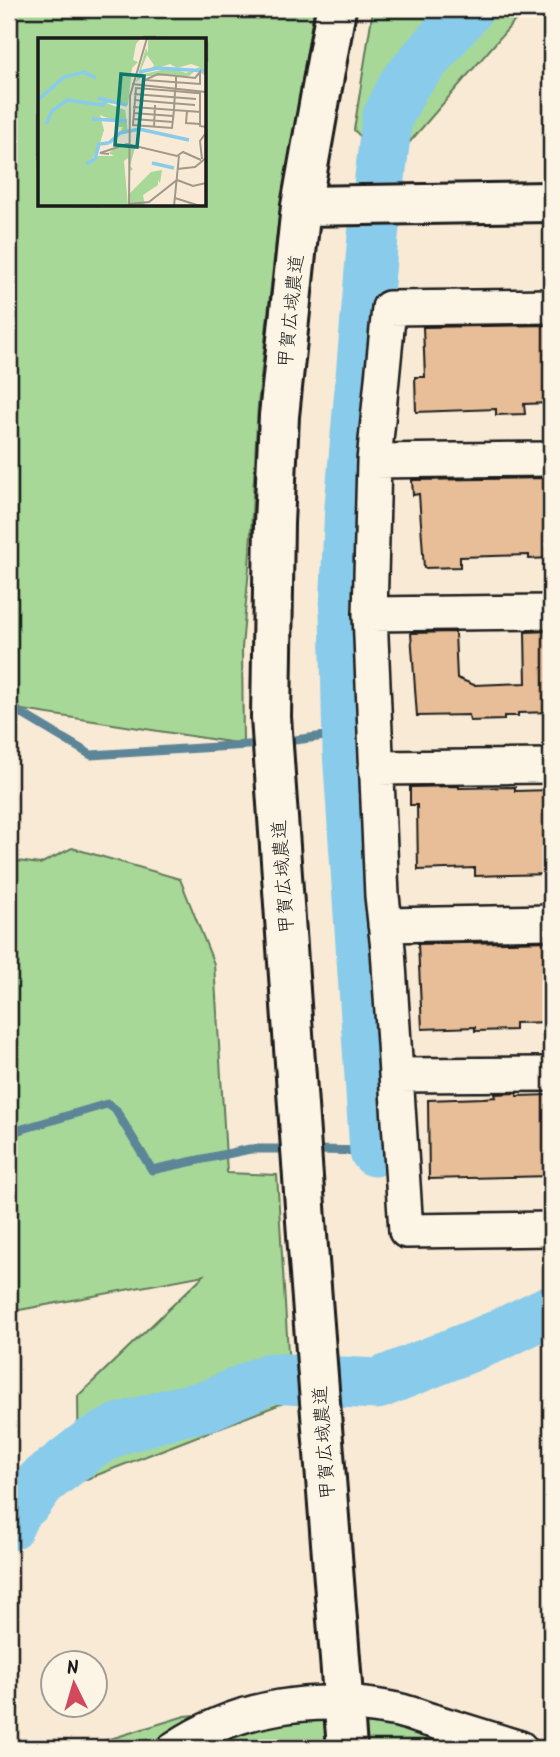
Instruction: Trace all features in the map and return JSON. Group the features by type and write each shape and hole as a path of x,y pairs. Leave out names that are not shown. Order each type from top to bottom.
{"street":[{"name":"甲賀広域農道","path":"336,9 301,205 279,416 274,523 271,717 306,1221 347,1748"},
{"path":"301,205 551,202"},
{"path":"551,306 389,308 374,461 370,614 382,896 406,1231 551,1229"},
{"path":"374,461 551,459"},
{"path":"370,614 551,612"},
{"path":"376,768 551,766"},
{"path":"385,925 551,922"},
{"path":"396,1075 551,1073"},
{"path":"175,1748 194,1736 246,1713 301,1703 343,1703 393,1709 520,1748"}],"green space":[{"path":"9,9 314,9 277,232 258,404 242,648 243,744 9,708"},
{"path":"373,9 525,9 389,166 354,130"},
{"path":"72,848 180,879 214,964 227,1173 277,1175 291,1400 79,1482 78,1396 204,1275 9,1312 9,860 40,864"},
{"path":"364,1696 465,1748 81,1748 185,1716 297,1706"}],"building":[{"path":"551,325 551,403 524,404 525,414 496,415 496,409 416,412 415,377 425,377 423,327"},
{"path":"551,478 551,558 529,559 529,555 460,557 460,567 424,568 419,494 413,495 412,480"},
{"path":"551,631 551,712 518,713 518,716 504,716 504,720 470,721 469,715 417,716 411,633 455,632 457,678 474,685 526,683 525,632"},
{"path":"410,787 515,787 515,791 551,790 551,874 475,876 475,868 418,870 417,805 410,805"},
{"path":"551,941 551,1022 515,1023 515,1030 475,1031 475,1027 422,1029 418,944"},
{"path":"517,1093 517,1096 551,1095 551,1176 429,1179 428,1100 496,1097 495,1094"}],"waterway":[{"path":"375,1151 348,751 345,609 350,506 373,236 387,119 404,84 468,9"},
{"path":"9,706 91,755 263,744"},
{"path":"280,742 347,733"},
{"path":"9,1133 107,1104 115,1109 152,1170 250,1149 291,1149"},
{"path":"312,1150 375,1151"},
{"path":"9,1525 16,1510 27,1501 41,1482 90,1444 119,1429 209,1405 270,1378 377,1384 497,1336 551,1310"}]}
